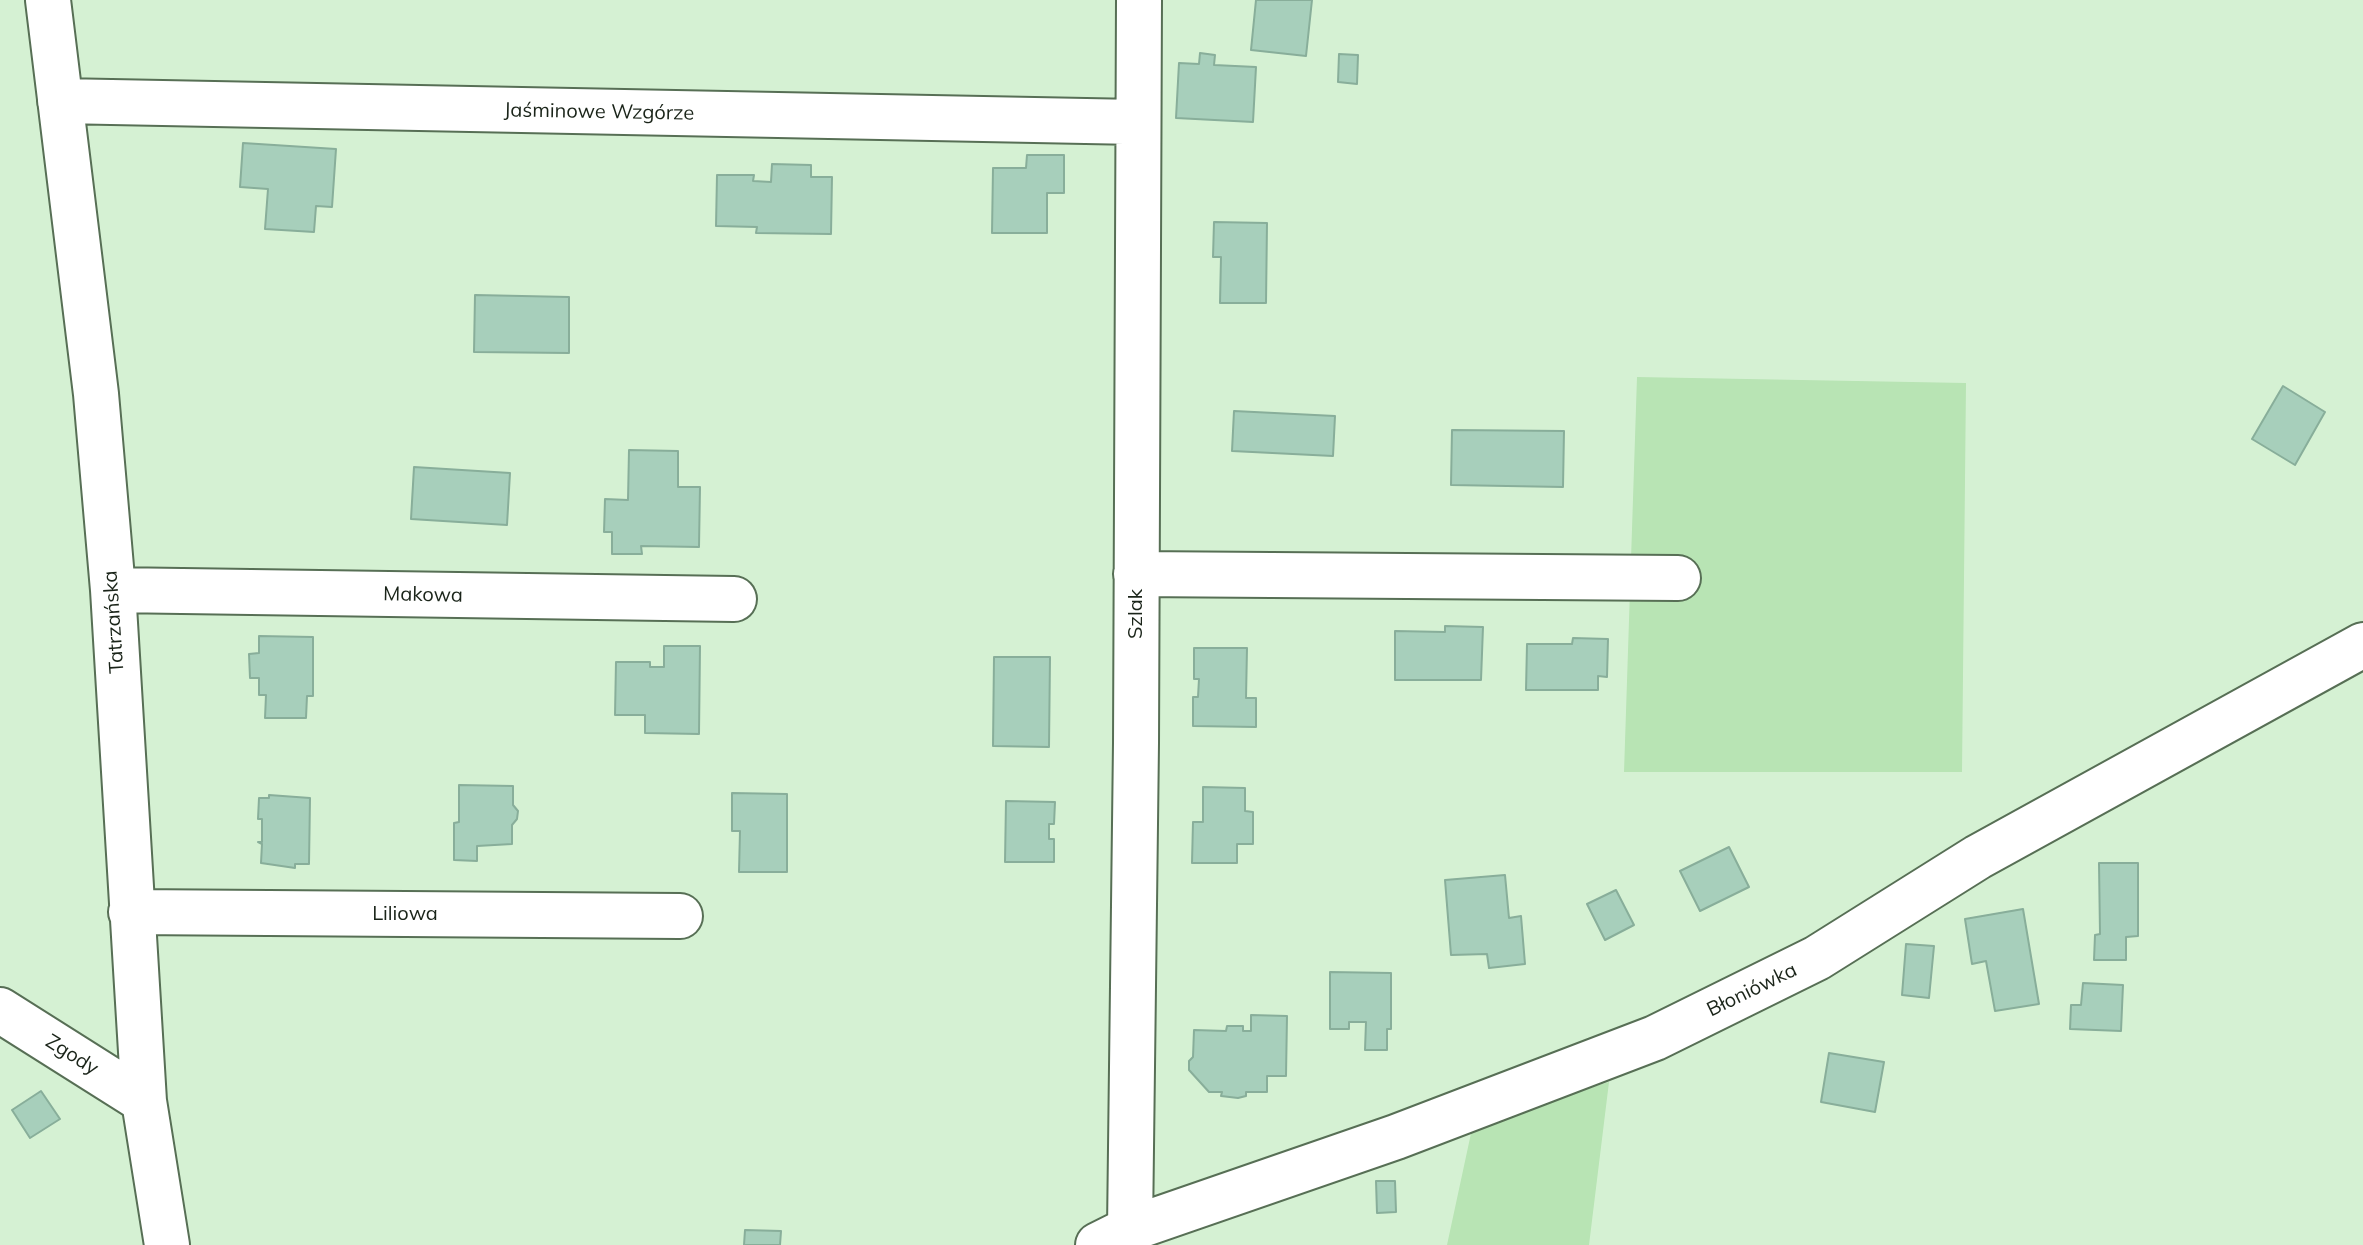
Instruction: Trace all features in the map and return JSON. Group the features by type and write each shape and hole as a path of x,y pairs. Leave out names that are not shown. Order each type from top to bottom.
{"street":[{"name":"Tatrzańska","path":"48,0 96,394 113,590 144,1101 167,1245"},
{"name":"Szlak","path":"1114,1237 1136,574 1139,0"},
{"name":"Jaśminowe Wzgórze","path":"60,101 1137,122"},
{"path":"1136,574 1678,578"},
{"name":"Makowa","path":"113,590 734,599"},
{"name":"Błoniówka","path":"1114,1237 1396,1137 1655,1038 1817,958 1978,857 2363,645"},
{"name":"Liliowa","path":"131,912 680,916"},
{"name":"Zgody","path":"0,1010 144,1101"}],"green space":[{"path":"1637,377 1966,383 1962,772 1624,772"},
{"path":"1609,1082 1589,1245 1447,1245 1473,1124"}],"building":[{"path":"1256,0 1312,0 1306,56 1251,50"},
{"path":"1200,53 1215,55 1214,65 1256,67 1253,122 1176,118 1179,63 1199,64"},
{"path":"1339,54 1358,55 1357,84 1338,82"},
{"path":"243,143 336,149 332,207 316,206 314,232 265,229 268,189 240,187"},
{"path":"1027,155 1064,155 1064,193 1047,193 1047,233 992,233 993,168 1026,168"},
{"path":"772,164 811,165 811,177 832,177 831,234 756,233 757,227 716,226 717,175 754,175 753,181 771,182"},
{"path":"1214,222 1267,223 1266,303 1220,303 1221,257 1213,257"},
{"path":"475,295 569,297 569,353 474,352"},
{"path":"2283,386 2325,412 2295,465 2252,439"},
{"path":"1234,411 1335,416 1333,456 1232,451"},
{"path":"1452,430 1564,431 1563,487 1451,485"},
{"path":"629,450 678,451 678,487 700,487 699,547 641,546 642,554 612,554 612,532 604,532 605,499 628,500"},
{"path":"414,467 510,473 507,525 411,519"},
{"path":"1445,626 1483,627 1481,680 1395,680 1395,631 1445,632"},
{"path":"259,636 313,637 313,696 307,696 306,718 265,718 266,695 259,695 259,678 250,678 249,654 259,653"},
{"path":"1573,638 1608,639 1607,677 1598,676 1598,690 1526,690 1527,644 1572,644"},
{"path":"664,646 700,646 699,734 645,733 645,715 615,715 616,662 650,662 650,667 664,667"},
{"path":"1194,648 1247,648 1246,698 1256,698 1256,727 1193,726 1193,697 1198,697 1199,679 1194,679"},
{"path":"994,657 1050,657 1049,747 993,746"},
{"path":"459,785 513,786 513,805 518,811 512,825 512,844 477,846 477,861 454,860 454,823 459,822"},
{"path":"1203,787 1245,788 1245,811 1253,812 1253,844 1237,844 1237,863 1192,863 1193,822 1203,822"},
{"path":"732,793 787,794 787,872 739,872 740,831 732,831"},
{"path":"269,795 310,798 309,864 295,864 295,868 261,863 259,798 269,798"},
{"path":"1006,801 1055,802 1054,824 1049,824 1049,839 1054,839 1054,862 1005,862"},
{"path":"1729,847 1749,887 1700,911 1680,871"},
{"path":"2099,863 2138,863 2138,936 2126,937 2126,960 2094,960 2095,935 2100,934"},
{"path":"1505,875 1509,918 1521,916 1525,964 1489,968 1487,954 1451,955 1445,880"},
{"path":"1616,890 1634,925 1605,940 1587,904"},
{"path":"2023,909 2039,1004 1995,1011 1986,961 1972,964 1965,919"},
{"path":"1906,944 1934,946 1929,998 1902,995"},
{"path":"1330,972 1391,973 1391,1029 1387,1029 1387,1050 1365,1050 1366,1022 1349,1022 1349,1029 1330,1029"},
{"path":"2083,983 2123,985 2121,1031 2070,1029 2071,1005 2081,1005"},
{"path":"1251,1015 1287,1016 1286,1076 1267,1076 1267,1092 1246,1092 1246,1096 1238,1098 1221,1096 1222,1092 1209,1092 1189,1070 1194,1030 1226,1031 1227,1026 1243,1026 1243,1031 1251,1031"},
{"path":"1829,1053 1884,1062 1875,1112 1821,1102"},
{"path":"41,1091 60,1119 30,1138 12,1110"},
{"path":"1376,1181 1395,1181 1396,1212 1377,1213"},
{"path":"745,1230 781,1231 780,1245 744,1245"}]}
